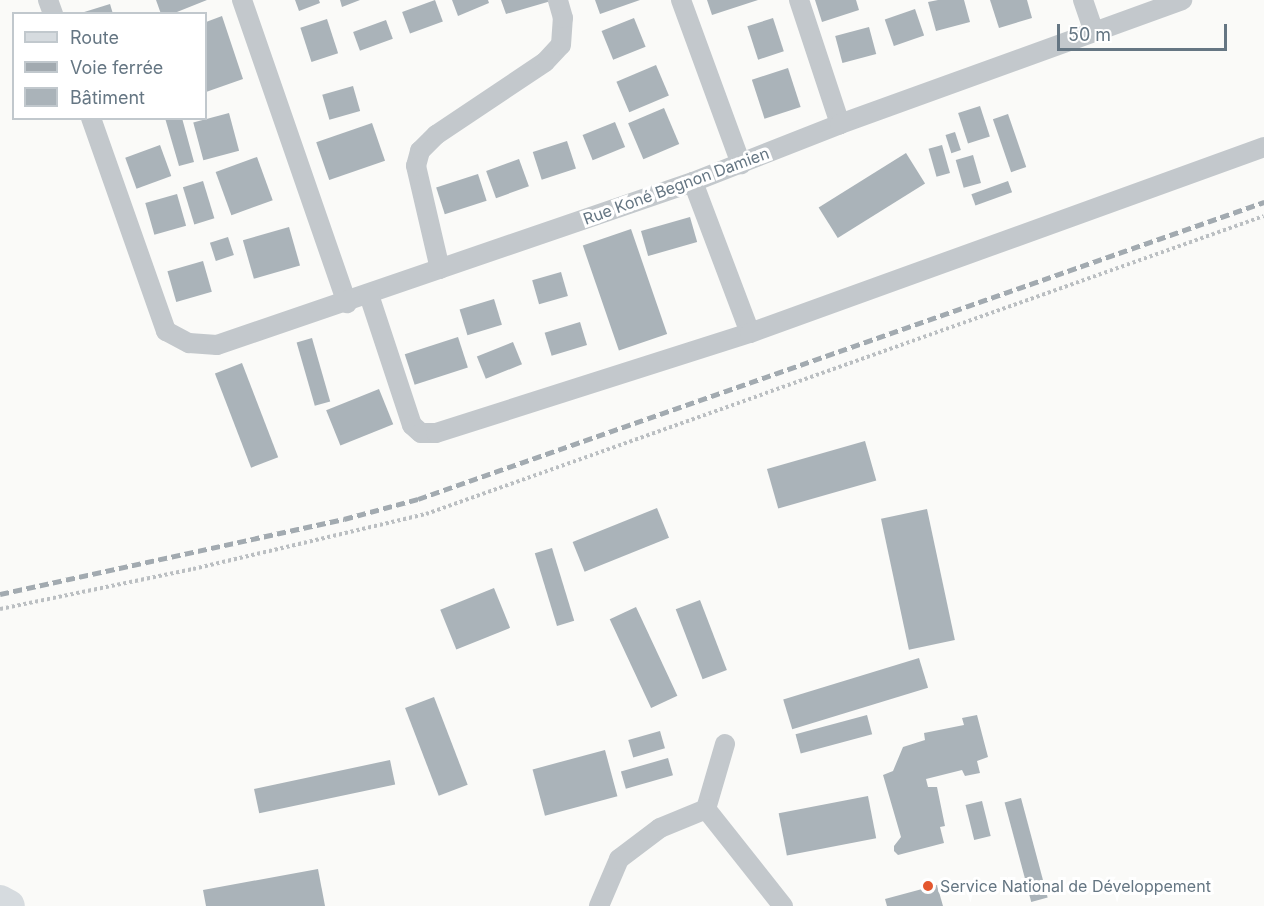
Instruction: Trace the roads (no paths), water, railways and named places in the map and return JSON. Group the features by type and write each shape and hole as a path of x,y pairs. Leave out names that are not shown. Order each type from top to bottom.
{"main road":[{"path":"0,901 9,906"}],"street":[{"path":"242,0 347,303"},
{"path":"440,269 416,166 420,151 436,135 545,62 561,45 563,18 558,0"},
{"path":"681,0 741,164"},
{"path":"799,0 840,124"},
{"path":"1083,0 1095,32"},
{"name":"Rue Koné Begnon Damien","path":"92,120 166,332 189,343 217,345 347,303 693,182 840,124 1182,0"},
{"path":"369,295 412,425 416,430 428,433 750,333 1264,147"},
{"path":"693,182 750,333"},
{"path":"706,809 724,744"},
{"path":"599,906 619,859 660,828 706,809"},
{"path":"706,809 783,906"}],"railway":[{"path":"0,594 344,519 418,499 1264,202"}],"place":[{"name":"Service National de Développement","path":"928,886"}]}
